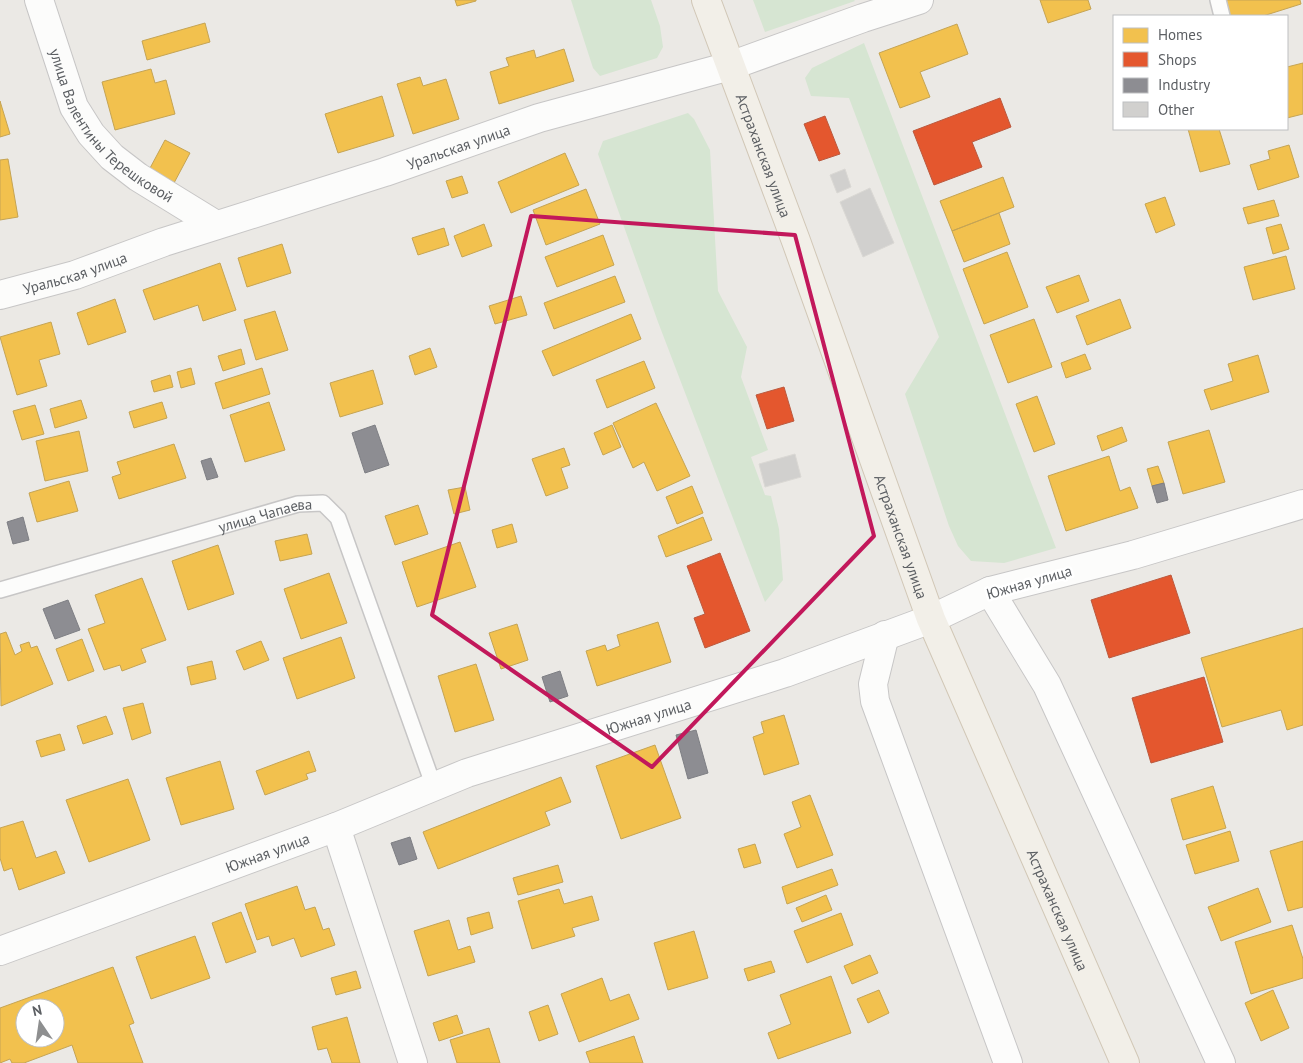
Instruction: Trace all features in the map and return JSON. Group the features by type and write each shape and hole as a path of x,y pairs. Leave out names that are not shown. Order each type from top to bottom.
{"main road":[{"name":"Астраханская улица","path":"706,0 796,241 931,619 1125,1063"}],"street":[{"name":"улица Валентины Терешковой","path":"39,0 74,107 91,134 112,157 138,178 216,225"},
{"name":"Уральская улица","path":"0,295 75,275 216,225 385,172 539,118 730,66 919,0"},
{"name":"Южная улица","path":"0,951 336,827 467,773 785,673 931,619 990,592 1133,555 1303,504"},
{"path":"990,592 1047,685 1221,1063"},
{"path":"885,635 873,684 875,700 1008,1063"},
{"path":"336,827 413,1063"}],"lane":[{"path":"1218,0 1222,15"},
{"name":"улица Чапаева","path":"0,590 298,504 324,503 338,518 434,787"}],"highlighted area":[{"path":"531,216 795,235 874,536 652,767 432,615"}],"green space":[{"path":"571,0 651,0 660,26 663,47 657,58 600,76 593,68"},
{"path":"753,0 854,0 855,1 765,32"},
{"path":"864,43 1056,548 1004,563 971,561 958,546 949,526 905,394 939,337 849,98 811,96 805,78 812,68"},
{"path":"688,113 694,119 710,150 718,291 747,347 741,377 768,450 751,457 765,495 771,496 779,529 783,580 765,602 658,322 598,154 603,141"}],"building: Homes":[{"path":"455,0 476,0 476,1 457,6"},
{"path":"1040,0 1088,0 1091,9 1048,23"},
{"path":"1225,0 1300,0 1301,4 1266,15 1230,15"},
{"path":"205,23 210,42 147,60 142,41"},
{"path":"957,24 968,54 920,72 930,97 900,108 879,53"},
{"path":"564,49 574,81 499,104 490,72 509,66 506,58 534,50 536,58"},
{"path":"1303,63 1303,114 1288,118 1288,67"},
{"path":"151,69 155,83 166,80 175,114 115,130 102,82"},
{"path":"420,77 423,86 446,79 459,119 413,134 397,84"},
{"path":"382,96 394,136 338,153 325,114"},
{"path":"0,101 10,134 0,137"},
{"path":"1188,130 1219,130 1230,164 1200,172"},
{"path":"165,140 190,153 174,183 149,170"},
{"path":"1289,145 1299,177 1258,190 1250,165 1270,159 1268,151"},
{"path":"565,153 579,185 511,213 498,182"},
{"path":"8,159 18,217 0,220 0,160"},
{"path":"462,176 468,193 452,198 446,181"},
{"path":"1003,177 1014,207 952,231 940,201"},
{"path":"586,189 600,224 546,245 533,210"},
{"path":"1165,197 1175,225 1156,233 1145,204"},
{"path":"1274,200 1279,216 1248,224 1243,208"},
{"path":"999,213 1010,244 964,262 952,231"},
{"path":"484,224 492,246 462,257 454,236"},
{"path":"1281,224 1289,249 1273,254 1266,228"},
{"path":"444,228 449,245 418,255 412,238"},
{"path":"603,235 614,265 557,287 545,257"},
{"path":"282,244 291,273 247,287 238,258"},
{"path":"1007,252 1028,307 984,324 963,269"},
{"path":"1286,256 1295,289 1253,300 1244,267"},
{"path":"220,263 236,310 203,321 198,305 154,320 143,290"},
{"path":"1079,275 1089,301 1057,313 1046,287"},
{"path":"615,276 625,302 554,329 544,303"},
{"path":"521,296 527,315 495,324 489,306"},
{"path":"115,299 126,332 88,345 77,313"},
{"path":"1120,299 1131,328 1087,345 1076,316"},
{"path":"275,311 288,350 256,360 244,320"},
{"path":"631,314 641,339 553,376 542,351"},
{"path":"1034,319 1052,367 1008,383 990,335"},
{"path":"51,322 60,354 39,360 47,386 17,395 0,337"},
{"path":"430,348 437,367 415,375 409,356"},
{"path":"241,349 245,364 223,371 218,356"},
{"path":"1085,354 1091,369 1066,378 1061,363"},
{"path":"1258,355 1269,392 1211,410 1204,390 1233,381 1228,364"},
{"path":"644,361 655,388 607,408 596,380"},
{"path":"191,368 195,384 181,388 177,372"},
{"path":"262,368 270,394 223,409 215,383"},
{"path":"373,370 383,404 340,417 330,383"},
{"path":"170,375 173,387 154,392 151,381"},
{"path":"1037,396 1055,444 1034,452 1016,404"},
{"path":"81,400 87,418 55,428 50,409"},
{"path":"162,402 167,418 134,428 129,412"},
{"path":"269,402 285,450 245,462 230,415"},
{"path":"656,403 690,476 657,491 644,462 633,468 613,423"},
{"path":"35,405 44,434 22,440 13,411"},
{"path":"612,425 621,447 603,455 594,433"},
{"path":"1122,427 1127,441 1102,451 1097,436"},
{"path":"1209,430 1225,482 1183,494 1168,442"},
{"path":"79,431 88,471 45,481 36,441"},
{"path":"174,444 186,478 119,499 112,477 121,474 117,462"},
{"path":"564,448 570,465 561,468 568,488 546,496 532,459"},
{"path":"1109,456 1120,491 1130,487 1138,508 1066,531 1048,476"},
{"path":"1158,466 1164,483 1152,486 1147,469"},
{"path":"69,481 78,511 37,522 29,493"},
{"path":"692,486 703,513 677,524 666,497"},
{"path":"465,487 470,510 454,514 448,490"},
{"path":"418,505 428,534 395,545 385,516"},
{"path":"703,517 712,540 666,557 658,536"},
{"path":"512,524 517,542 497,548 492,530"},
{"path":"307,534 312,554 280,561 275,541"},
{"path":"460,542 476,587 417,607 402,562"},
{"path":"218,545 234,594 188,610 172,561"},
{"path":"329,573 347,623 301,639 284,589"},
{"path":"142,578 166,640 141,649 146,662 122,671 120,665 104,670 88,629 105,623 95,595"},
{"path":"658,622 671,662 597,686 586,651 605,645 607,651 620,646 617,635"},
{"path":"517,624 528,660 501,669 489,633"},
{"path":"1303,628 1303,725 1287,730 1281,710 1222,727 1201,658"},
{"path":"6,632 15,655 22,651 20,645 29,642 31,648 37,646 53,684 1,706 0,634"},
{"path":"341,637 355,678 297,699 283,658"},
{"path":"82,639 94,671 68,681 56,649"},
{"path":"261,641 269,660 244,670 236,651"},
{"path":"212,661 216,679 191,685 187,667"},
{"path":"476,664 494,720 455,732 438,676"},
{"path":"143,703 151,733 132,740 123,708"},
{"path":"784,715 799,764 764,775 753,737 764,733 761,722"},
{"path":"106,716 113,734 83,744 77,726"},
{"path":"60,734 65,750 41,757 36,741"},
{"path":"655,745 681,818 621,839 596,766"},
{"path":"309,751 316,771 306,774 308,779 265,795 256,771"},
{"path":"220,761 234,809 181,825 166,778"},
{"path":"561,777 571,802 545,812 550,825 438,869 423,832"},
{"path":"128,779 150,840 89,862 66,800"},
{"path":"1213,786 1226,828 1183,840 1171,799"},
{"path":"810,795 833,855 797,868 784,834 801,827 792,802"},
{"path":"23,821 36,858 56,851 65,873 19,890 12,868 4,871 0,858 0,828"},
{"path":"1230,831 1239,861 1195,874 1186,845"},
{"path":"1303,841 1303,907 1288,911 1270,851"},
{"path":"755,844 761,863 744,868 738,849"},
{"path":"558,865 563,882 518,895 513,878"},
{"path":"832,869 838,885 787,904 782,887"},
{"path":"297,886 305,910 315,907 323,930 329,928 335,945 301,957 294,938 272,946 269,936 257,940 245,904"},
{"path":"1258,888 1271,922 1221,941 1208,907"},
{"path":"559,889 564,904 592,896 599,920 572,928 575,936 532,949 518,901"},
{"path":"826,895 832,910 802,922 796,908"},
{"path":"241,912 256,952 226,963 212,923"},
{"path":"489,912 493,928 471,935 467,918"},
{"path":"841,913 853,945 807,963 794,931"},
{"path":"449,920 458,950 470,946 475,962 428,976 414,931"},
{"path":"1292,925 1303,959 1303,978 1251,994 1235,942"},
{"path":"694,931 708,978 668,990 654,943"},
{"path":"195,936 210,978 151,999 136,957"},
{"path":"870,955 878,973 852,984 844,966"},
{"path":"771,961 775,972 748,981 744,969"},
{"path":"113,967 134,1023 129,1025 143,1063 78,1063 72,1045 65,1048 65,998 28,998"},
{"path":"356,971 361,988 336,995 331,978"},
{"path":"831,976 851,1033 778,1059 768,1033 791,1024 780,995"},
{"path":"602,978 610,1001 629,994 639,1019 579,1042 561,994"},
{"path":"879,990 889,1013 868,1023 857,999"},
{"path":"1273,990 1289,1028 1261,1041 1245,1003"},
{"path":"15,1003 15,1048 64,1048 24,1063 12,1063 10,1059 0,1063 0,1008"},
{"path":"548,1005 558,1034 539,1041 529,1012"},
{"path":"457,1015 463,1033 439,1041 433,1023"},
{"path":"347,1017 360,1063 332,1063 327,1048 318,1050 312,1027"},
{"path":"489,1028 500,1063 457,1063 450,1040"},
{"path":"634,1036 643,1063 590,1063 586,1052"}],"building: Shops":[{"path":"1000,98 1011,127 972,142 982,167 934,185 913,131"},
{"path":"825,116 840,154 819,161 804,124"},
{"path":"784,387 794,421 767,429 756,395"},
{"path":"720,553 750,631 705,648 694,618 705,614 687,566"},
{"path":"1171,575 1190,633 1109,658 1091,600"},
{"path":"1204,677 1223,742 1151,763 1132,698"}],"building: Industry":[{"path":"375,425 389,465 365,473 352,433"},
{"path":"211,458 218,477 207,480 201,461"},
{"path":"1164,483 1168,500 1157,503 1152,486"},
{"path":"23,517 29,540 13,544 7,522"},
{"path":"68,600 80,630 55,639 43,609"},
{"path":"560,671 568,696 550,702 542,677"},
{"path":"696,730 708,773 688,779 676,735"},
{"path":"410,837 417,859 399,865 391,843"}],"building: Other":[{"path":"845,169 851,187 837,193 830,175"},
{"path":"870,188 894,243 863,257 840,202"},
{"path":"795,454 801,477 765,487 759,464"}]}
